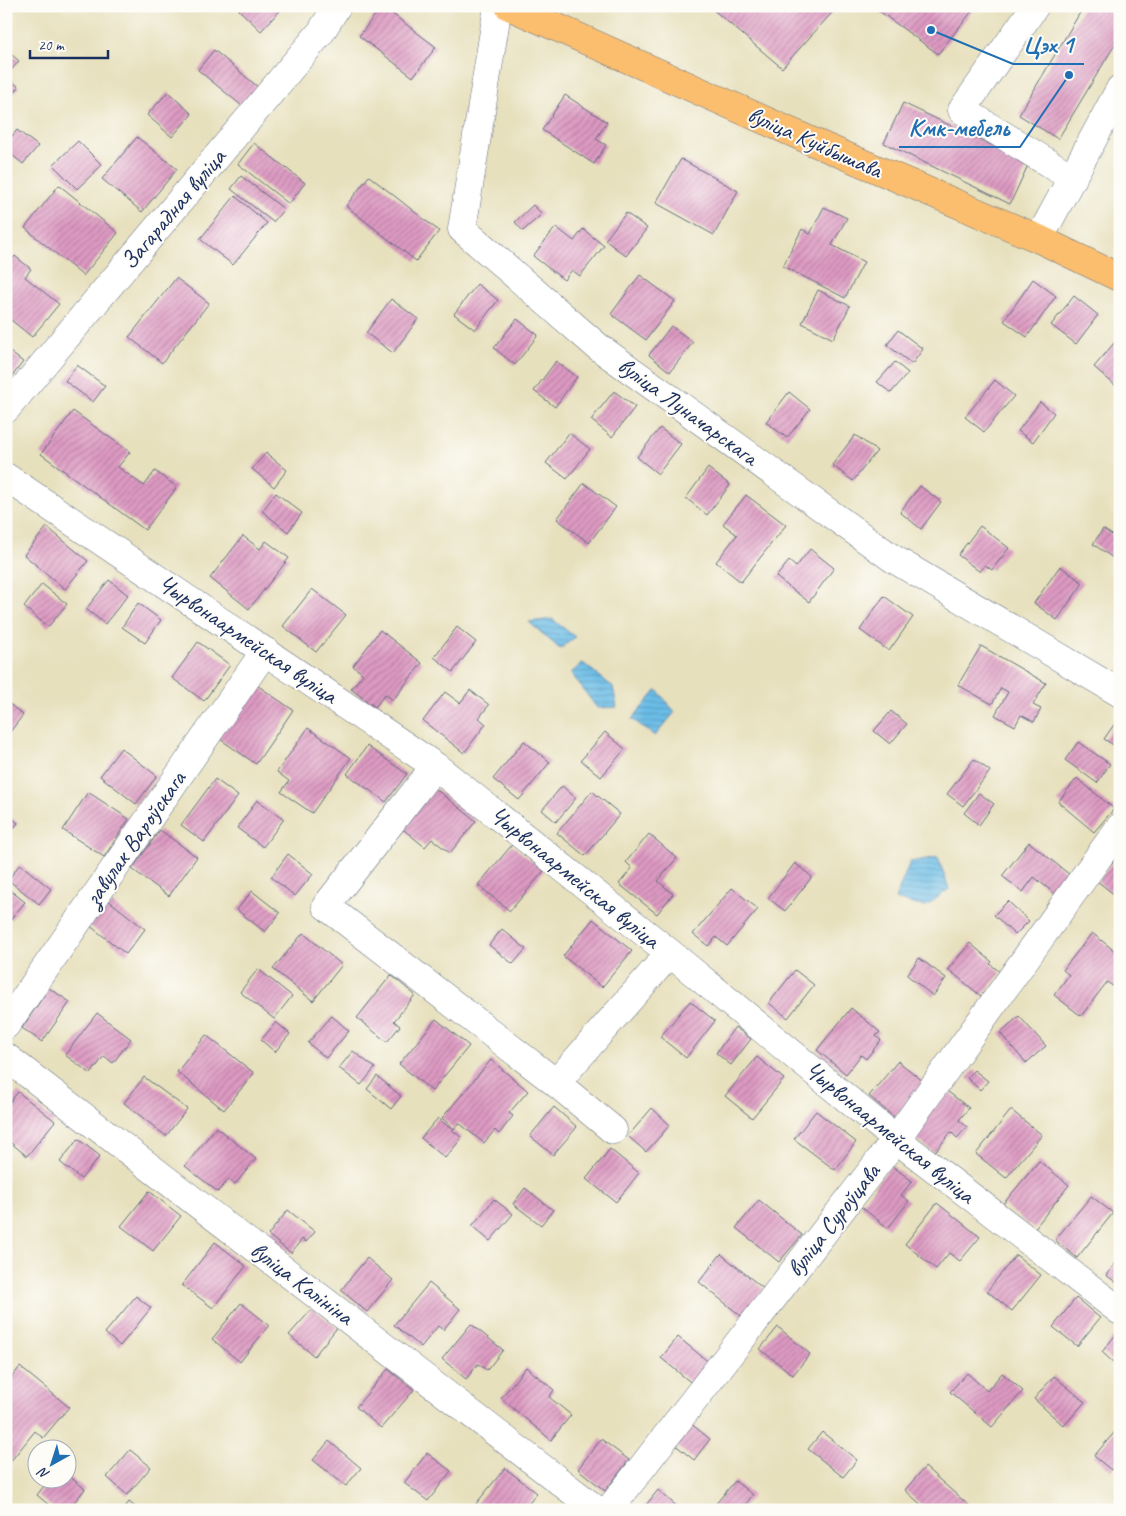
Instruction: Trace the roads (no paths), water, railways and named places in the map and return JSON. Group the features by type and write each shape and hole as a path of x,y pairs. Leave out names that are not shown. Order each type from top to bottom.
{"main road":[{"name":"вуліца Куйбышава","path":"509,6 802,137 1039,239 1120,278"}],"street":[{"name":"Загарадная вуліца","path":"6,409 320,32 337,6"},
{"name":"вуліца Луначарскага","path":"498,6 462,229 597,346 892,558 1120,693"},
{"path":"1035,6 962,110 1072,178"},
{"path":"1039,239 1120,90"},
{"name":"Чырвонаармейская вуліца","path":"6,477 435,766 670,953 896,1139 1120,1311"},
{"name":"завулак Вароўскага","path":"6,1025 265,651"},
{"path":"435,766 326,906 556,1083 613,1130"},
{"name":"вуліца Суроўцава","path":"609,1510 896,1139 1120,827"},
{"path":"556,1083 670,953"},
{"name":"вуліца Калініна","path":"6,1057 597,1510"}],"water":[{"path":"552,619 575,637 560,649 529,622"},
{"path":"583,663 613,687 617,707 597,708 571,673"},
{"path":"657,690 675,712 655,736 632,719"},
{"path":"938,857 949,889 925,907 895,899 910,862"}],"place":[{"name":"Цэх 1","path":"931,30"},
{"name":"Кмк-мебель","path":"1069,75"}]}
